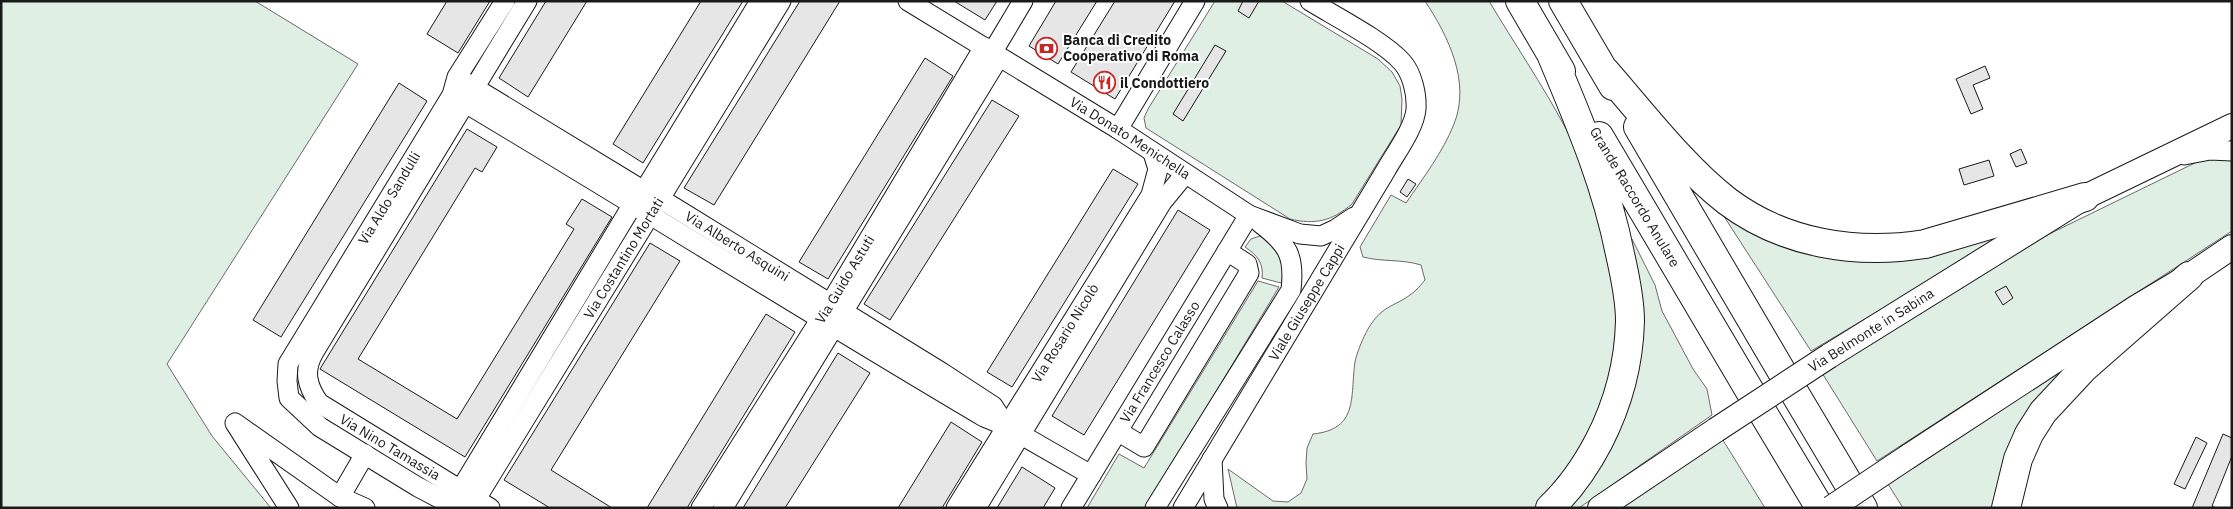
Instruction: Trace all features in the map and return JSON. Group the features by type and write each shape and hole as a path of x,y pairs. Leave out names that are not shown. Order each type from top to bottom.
{"highway":[{"name":"Grande Raccordo Anulare","path":"1520,1 1820,508"},
{"path":"1563,1 1863,508"},
{"path":"1550,508 1584,468 1609,421 1625,367 1630,322 1626,281 1608,199 1591,150 1551,54"},
{"path":"1604,71 1669,144 1719,194 1754,218 1793,235 1811,240 1860,248 1917,245 1952,238 2085,197"},
{"path":"2006,508 2018,459 2029,434 2043,412 2084,368 2189,276"}],"main road":[{"name":"Via Belmonte in Sabina","path":"1600,508 1829,356 2085,197 2232,126"},
{"path":"1831,508 2137,307 2189,276 2232,247"}],"street":[{"name":"Via Aldo Sandulli","path":"306,373 309,360 462,90 505,1"},
{"name":"Via Aldo Sandulli","path":"289,398 288,364 462,90 527,1"},
{"name":"Via Costantino Mortati","path":"467,503 647,202 760,1"},
{"name":"Via Costantino Mortati","path":"647,202 781,1"},
{"name":"Via Donato Menichella","path":"908,1 1118,129 1249,215 1300,234 1321,236 1359,214"},
{"name":"Via Guido Astuti","path":"723,508 831,316 1023,1"},
{"path":"1118,129 1195,1"},
{"name":"Viale Giuseppe Cappi","path":"1183,508 1386,170 1412,123 1416,109 1410,75 1398,59 1381,45 1310,1"},
{"name":"Via Alberto Asquini","path":"462,90 831,316 984,417 1014,430 1091,475"},
{"name":"Via Belmonte in Sabina","path":"2150,164 2194,153 2218,150 2232,151"},
{"name":"Via Rosario Nicolò","path":"976,508 1014,430 1151,195 1158,169 1153,153"},
{"name":"Via Rosario Nicolò","path":"956,508 1014,430 1162,202 1185,174"},
{"name":"Viale Giuseppe Cappi","path":"1162,505 1292,290 1294,269 1289,252 1273,232 1249,215"},
{"name":"Via Francesco Calasso","path":"1072,508 1249,215"},
{"path":"1119,432 1144,447 1249,273 1247,264 1227,251"},
{"name":"Via Guido Astuti","path":"701,508 831,316"},
{"name":"Via Nino Tamassia","path":"306,373 310,389 319,403 467,503"},
{"name":"Via Nino Tamassia","path":"289,398 320,427 418,487 467,503"},
{"path":"289,508 235,423 340,497 365,508"},
{"path":"340,497 365,454"},
{"path":"1212,459 1214,499 1218,508"}],"green space":[{"path":"1,1 255,1 358,64 167,364 212,436 271,508 1,508"},
{"path":"1215,1 1282,1 1378,59 1392,72 1400,86 1402,99 1401,125 1352,204 1345,210 1323,220 1307,222 1290,219 1146,128 1144,118 1148,109"},
{"path":"1425,1 1489,1 1547,95 1579,154 1600,211 1614,270 1618,330 1615,360 1608,386 1590,428 1572,461 1553,489 1535,508 1237,508 1228,469 1273,501 1288,502 1301,493 1307,479 1307,448 1313,434 1328,431 1338,426 1345,418 1349,409 1352,399 1355,362 1360,345 1368,329 1379,314 1408,296 1425,280 1421,265 1363,257 1360,247 1391,195 1406,203 1444,145 1459,108 1458,76 1449,44"},
{"path":"2232,156 2232,231 1877,461 1822,373 2041,238 2207,157"},
{"path":"1714,201 1806,245 2018,228 1811,351"},
{"path":"1260,236 1271,244 1280,256 1283,269 1281,283 1262,278 1262,268 1259,260 1245,247 1251,239"},
{"path":"1632,239 1655,285 1662,311 1693,369 1707,389 1712,415 1579,508 1566,508 1605,447 1626,240"},
{"path":"1258,281 1279,287 1146,508 1087,508 1119,454 1144,468"},
{"path":"2076,360 1997,508 1903,508 1888,484"},
{"path":"1721,437 1765,508 1614,508"}],"building":[{"path":"447,1 490,1 458,53 427,34"},
{"path":"546,1 587,1 528,97 499,78"},
{"path":"701,1 743,1 643,163 613,144"},
{"path":"800,1 840,1 714,205 684,188"},
{"path":"954,1 997,1 985,20"},
{"path":"1056,1 1097,1 1058,64 1029,46"},
{"path":"1115,1 1175,1 1115,99 1071,72"},
{"path":"1243,1 1259,1 1249,18 1238,11"},
{"path":"1215,45 1226,51 1183,121 1173,114"},
{"path":"925,58 953,76 828,279 799,262"},
{"path":"1985,66 1990,78 1973,85 1983,109 1971,114 1956,79"},
{"path":"399,83 427,101 281,337 253,320"},
{"path":"992,100 1019,116 890,320 864,304"},
{"path":"467,129 497,147 482,172 475,168 358,359 457,419 574,229 566,224 582,199 612,217 465,457 320,369"},
{"path":"2021,149 2027,163 2016,167 2010,154"},
{"path":"1989,160 1994,176 1964,185 1959,169"},
{"path":"1113,169 1138,184 1012,387 987,372"},
{"path":"1408,179 1416,184 1407,197 1400,192"},
{"path":"1178,210 1210,230 1084,435 1052,416"},
{"path":"650,243 680,261 551,470 612,508 550,508 504,480"},
{"path":"2006,286 2013,298 2003,305 1995,292"},
{"path":"766,314 795,332 687,508 647,508"},
{"path":"838,353 870,373 785,508 743,508"},
{"path":"951,422 982,442 942,508 898,508"},
{"path":"2223,434 2232,438 2232,456 2212,506 2216,508 2192,508"},
{"path":"2196,437 2207,443 2185,489 2174,484"},
{"path":"1022,467 1055,488 1043,508 997,508"}],"place":[{"name":"Banca di Credito Cooperativo di Roma","path":"1047,48"},
{"name":"il Condottiero","path":"1104,83"}]}
